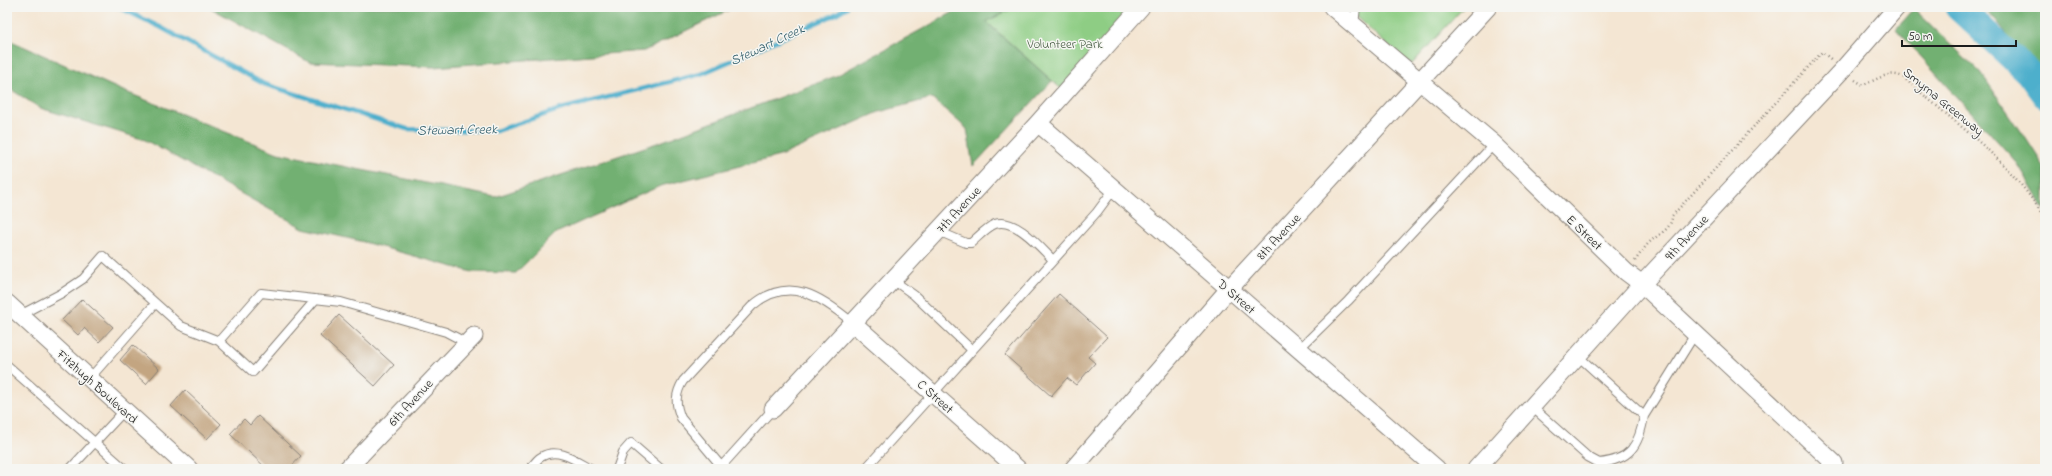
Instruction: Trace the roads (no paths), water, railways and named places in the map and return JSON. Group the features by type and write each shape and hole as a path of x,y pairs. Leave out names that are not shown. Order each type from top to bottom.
{"street":[{"name":"7th Avenue","path":"773,409 1038,123 1141,7"},
{"name":"E Street","path":"1332,7 1494,144 1626,272 1642,284 1832,466"},
{"name":"8th Avenue","path":"1073,469 1229,289 1488,7"},
{"name":"9th Avenue","path":"1476,469 1642,284 1843,69 1895,9"},
{"name":"D Street","path":"1038,123 1437,469"},
{"name":"Fitzhugh Boulevard","path":"7,303 189,469"},
{"name":"C Street","path":"853,323 1018,469"},
{"name":"6th Avenue","path":"349,468 471,340"}],"lane":[{"path":"1354,26 1356,7"},
{"path":"1299,349 1348,301 1494,144"},
{"path":"865,469 1097,212 1114,189"},
{"path":"938,231 966,244 971,243 995,224 1003,223 1018,227 1053,260"},
{"path":"20,315 62,293 83,279 103,256 180,326 219,341 253,372 316,299"},
{"path":"893,280 914,295 972,350"},
{"path":"773,409 720,468 681,418 677,409 678,390 683,381 752,306 760,299 770,295 795,291 810,293 823,299 853,323"},
{"path":"219,341 261,293 341,302 430,326 471,340"},
{"path":"90,378 155,304"},
{"path":"1532,407 1588,457 1599,463 1623,458 1630,450 1641,431 1644,416 1695,334"},
{"path":"1578,356 1644,416"},
{"path":"7,365 125,469"},
{"path":"70,469 125,410"},
{"path":"617,469 623,452 631,443 661,469"},
{"path":"530,469 541,456 554,453 566,455 592,469"}],"waterway":[{"name":"Stewart Creek","path":"118,7 160,27 264,84 407,129 496,131 561,109 701,74 834,15 847,7"},
{"name":"Stewart Creek","path":"1958,7 2028,72 2045,95"}],"park label":[{"name":"Volunteer Park","path":"1065,43"}]}
